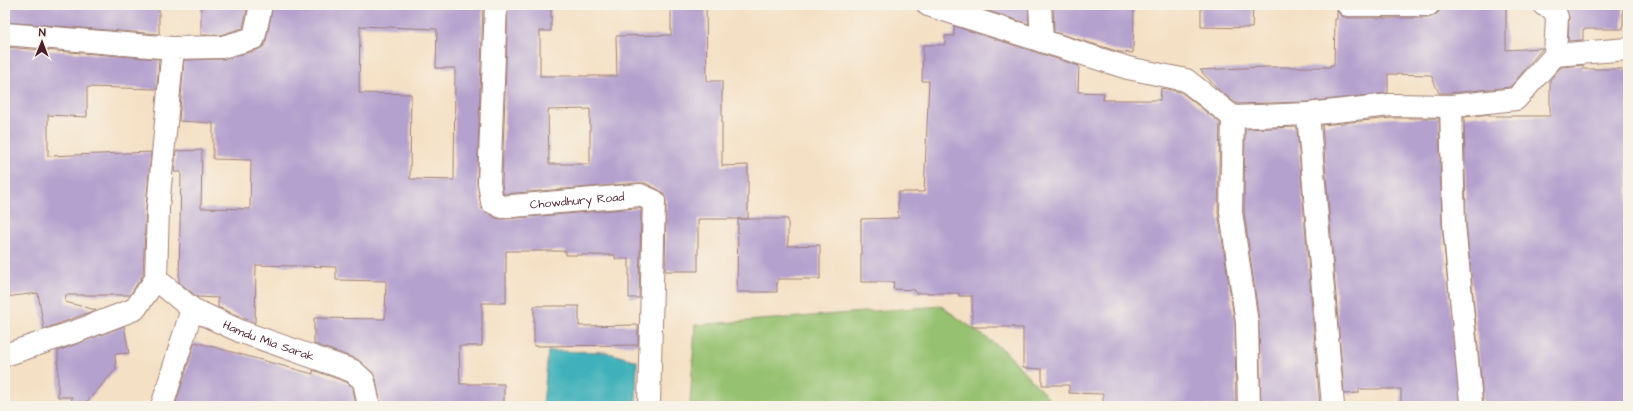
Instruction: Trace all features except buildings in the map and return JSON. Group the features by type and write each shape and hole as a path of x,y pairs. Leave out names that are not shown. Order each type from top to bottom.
{"street":[{"path":"5,34 173,48 222,47 254,38 261,5"},
{"name":"Chowdhury Road","path":"496,5 489,183 492,202 502,206 640,195 654,201 649,406"},
{"path":"928,5 1128,68 1186,80 1234,117 1308,114 1390,105 1452,106 1516,99 1555,55 1557,17 1551,6 1544,5"},
{"path":"1040,5 1042,41"},
{"path":"1348,5 1428,5"},
{"path":"5,355 135,310 156,278 159,200 173,48"},
{"path":"1555,55 1628,49"},
{"path":"1452,106 1454,224 1471,402"},
{"path":"1308,114 1334,406"},
{"path":"1234,117 1231,212 1247,323 1249,406"},
{"name":"Hamdu Mia Sarak","path":"156,278 192,309 242,332 353,371 364,381 369,406"},
{"path":"162,406 192,309"}],"green space":[{"path":"941,306 1005,351 1056,406 690,406 695,325"}],"water":[{"path":"548,351 605,352 637,361 636,406 543,406"}]}
